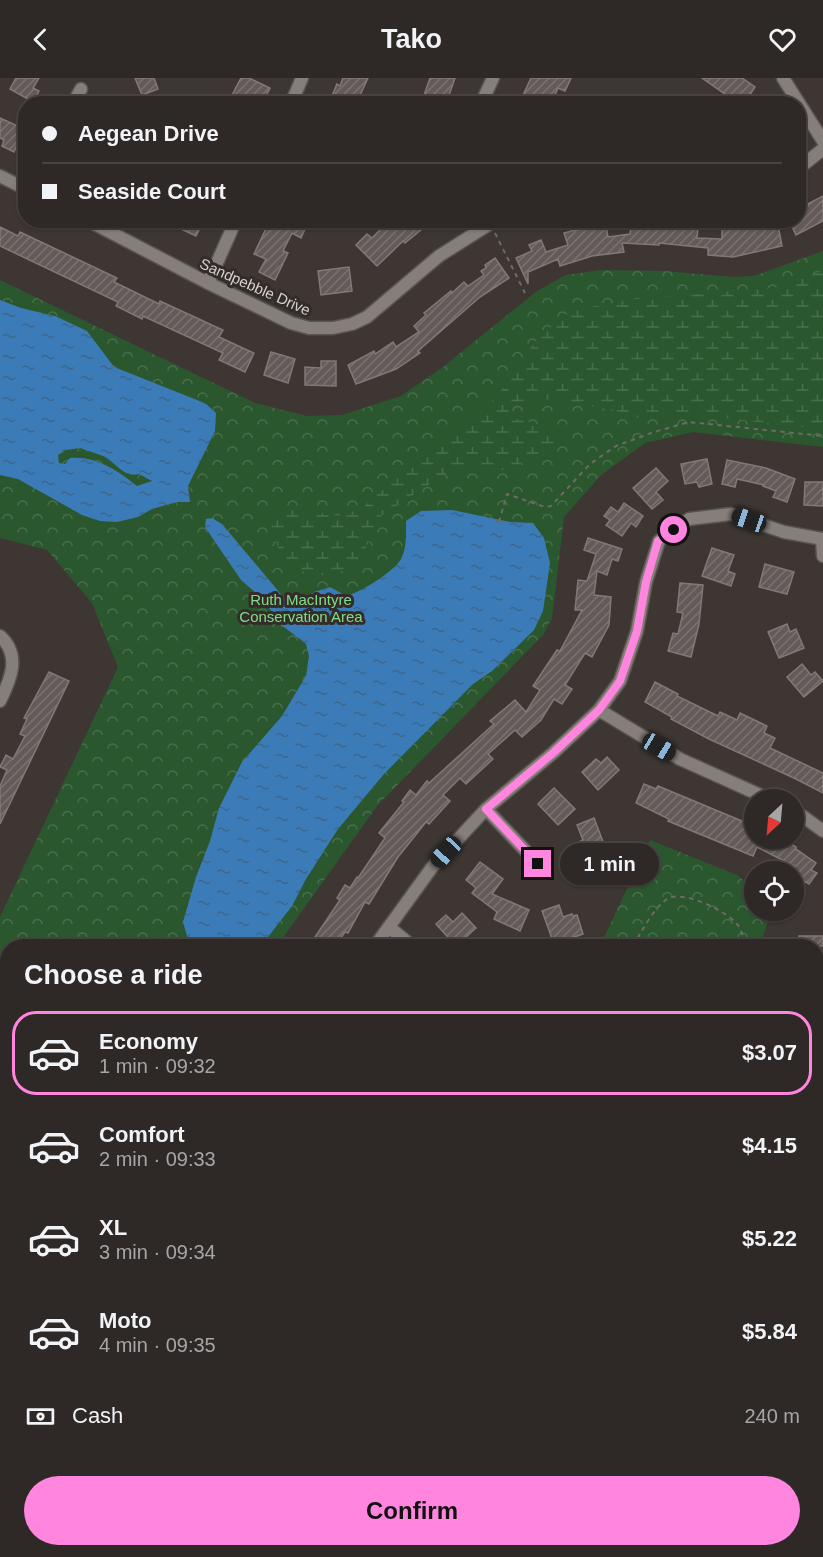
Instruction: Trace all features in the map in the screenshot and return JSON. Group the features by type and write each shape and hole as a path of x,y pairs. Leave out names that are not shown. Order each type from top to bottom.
{"street":[{"path":"294,96 302,78"},
{"path":"485,96 493,78"},
{"path":"783,78 794,96"},
{"path":"77,96 81,89"},
{"path":"806,114 823,141"},
{"path":"806,163 823,149"},
{"path":"0,176 18,185"},
{"name":"Sandpebble Drive","path":"102,228 207,283 291,323 309,328 333,328 352,324 367,317 440,256 484,228"},
{"path":"207,283 232,228"},
{"path":"380,939 433,866 486,809 553,753 599,710 620,681 637,631 646,582 658,541 689,519 732,514 784,532 823,539 823,556"},
{"path":"0,636 11,650 14,667 0,701"},
{"path":"599,710 680,759 747,789"},
{"path":"486,809 538,864"},
{"path":"804,817 823,831"},
{"path":"389,927 404,939"}],"path":[{"path":"496,228 525,293"},
{"path":"500,520 507,494 546,507 551,506 591,464 615,446 689,422 823,436"},
{"path":"495,520 505,523"},
{"path":"638,939 668,898 689,897 724,914 737,924 742,939"}],"green space":[{"name":"Ruth MacIntyre Conservation Area","path":"823,251 823,447 693,432 645,443 601,475 564,517 552,618 543,635 377,806 282,939 0,939 0,917 118,667 92,603 47,550 0,538 0,280 255,403 307,416 342,415 401,396 443,367 537,291 566,275 601,270 665,271 733,277 754,276"},
{"path":"823,271 823,427 799,427 685,413 643,419 613,410 552,399 512,402 509,410 511,417 555,429 556,438 548,454 497,472 457,466 381,516 363,554 338,574 314,576 287,565 270,531 273,507 298,508 338,516 361,509 438,442 496,398 538,338 572,310 636,299 774,288"},
{"path":"650,840 737,875 744,881 744,921 768,921 762,939 603,939"}],"water":[{"path":"0,300 21,308 55,316 87,331 114,367 206,404 216,413 215,431 188,486 190,502 177,502 152,509 138,517 117,522 100,521 82,515 18,479 0,475","holes":["80,448 103,456 128,474 139,474 152,481 137,486 114,470 89,459 70,458 65,464 59,463 58,455 66,450"]},
{"path":"452,510 510,522 533,523 544,538 550,563 543,611 534,630 492,671 473,684 384,774 338,829 306,879 292,906 266,939 188,939 183,922 219,808 242,762 282,716 306,676 309,656 306,644 280,624 263,599 241,580 205,527 206,519 212,518 222,524 290,605 295,607 314,592 330,587 346,596 359,591 392,570 403,554 406,521 421,511"}],"building":[{"path":"16,78 39,78 33,88 39,91 36,96 22,96 10,89"},
{"path":"135,78 154,78 158,89 142,95"},
{"path":"241,78 249,78 270,88 266,96 232,96"},
{"path":"343,78 368,78 360,96 332,96 337,84 340,86"},
{"path":"430,78 455,78 449,96 424,96"},
{"path":"531,78 571,78 565,91 558,88 554,96 523,96"},
{"path":"702,78 742,78 755,87 749,96 728,96"},
{"path":"0,118 18,126 18,143 14,152 2,146 4,140 0,138"},
{"path":"823,196 823,221 796,235 793,228 806,228 806,205"},
{"path":"0,227 18,236 20,232 117,278 114,282 159,304 160,301 223,330 219,337 254,353 245,372 219,360 223,353 143,316 142,319 116,306 118,302 0,246"},
{"path":"179,228 200,228 196,236"},
{"path":"266,228 305,228 301,238 292,233 283,251 288,253 275,280 259,272 266,259 254,254"},
{"path":"382,228 423,228 405,243 403,241 377,266 356,245 367,234 372,238"},
{"path":"606,228 608,237 630,234 631,228 698,228 697,238 722,239 722,228 779,228 782,246 733,257 708,255 708,248 659,243 659,245 622,243 624,252 592,256 560,266 558,259 528,272 528,284 516,258 532,251 529,245 541,240 546,252 568,245 564,233 579,229"},
{"path":"495,258 509,278 480,297 418,351 420,353 396,369 356,384 348,365 374,351 375,354 393,342 396,347 419,332 414,326 426,315 424,313 464,282 468,286 484,275 481,271"},
{"path":"349,267 352,291 321,295 318,271"},
{"path":"271,352 295,359 288,383 264,375"},
{"path":"321,361 336,361 336,386 305,385 305,367 321,368"},
{"path":"707,459 712,484 699,487 697,482 685,484 681,464"},
{"path":"727,460 766,468 795,479 787,502 773,497 776,491 764,485 737,479 735,487 722,484"},
{"path":"656,468 668,481 656,492 663,500 652,509 633,488"},
{"path":"805,482 823,482 823,506 804,505"},
{"path":"624,503 643,516 636,527 631,523 622,536 606,525 610,520 604,516 611,507 618,512"},
{"path":"588,538 622,549 618,561 612,559 607,575 597,571 594,595 611,597 609,625 592,657 585,653 565,685 572,689 562,704 554,699 541,720 522,737 515,730 488,754 493,759 466,784 460,778 443,795 450,801 429,824 426,822 398,857 369,904 365,902 348,933 345,932 340,939 314,939 340,900 337,898 345,885 350,888 385,838 379,833 404,802 402,801 410,790 416,795 427,781 429,783 494,724 490,721 515,700 526,712 540,690 533,686 557,650 560,651 582,610 575,610 578,580 587,581 596,554 584,550"},
{"path":"712,548 734,555 728,571 735,574 731,586 702,576"},
{"path":"765,564 794,572 787,594 759,587"},
{"path":"680,583 703,585 699,624 691,657 668,651 673,633 678,634 683,613 677,612"},
{"path":"787,624 790,632 796,629 804,648 779,658 768,632"},
{"path":"802,664 811,675 815,672 823,681 804,697 787,677"},
{"path":"49,672 69,681 0,824 0,786 7,770 0,767 6,755 13,759 25,736 20,734 27,719 24,718"},
{"path":"655,682 678,694 677,696 718,716 720,712 737,720 740,713 767,726 764,733 775,738 770,748 823,773 823,793 709,739 645,702"},
{"path":"607,757 619,770 598,790 582,772 596,759 601,763"},
{"path":"644,784 656,789 658,786 744,822 744,849 756,849 753,856 668,821 669,819 636,803"},
{"path":"554,788 575,809 558,825 538,804"},
{"path":"594,818 605,847 583,856 577,843 583,840 577,825"},
{"path":"761,849 796,849 816,863 811,870 817,873 809,884 804,881 804,861 784,861"},
{"path":"480,862 503,879 492,894 529,910 520,931 494,919 497,912 472,893 476,888 466,880"},
{"path":"559,905 563,917 577,915 583,934 568,939 552,939 542,911"},
{"path":"462,913 476,928 464,939 450,939 436,924 446,915 453,922"},
{"path":"799,936 823,936 823,939 799,939"}],"route":[{"path":"538,864 486,809 553,753 599,710 620,681 637,631 646,582 658,541 674,530"}]}
